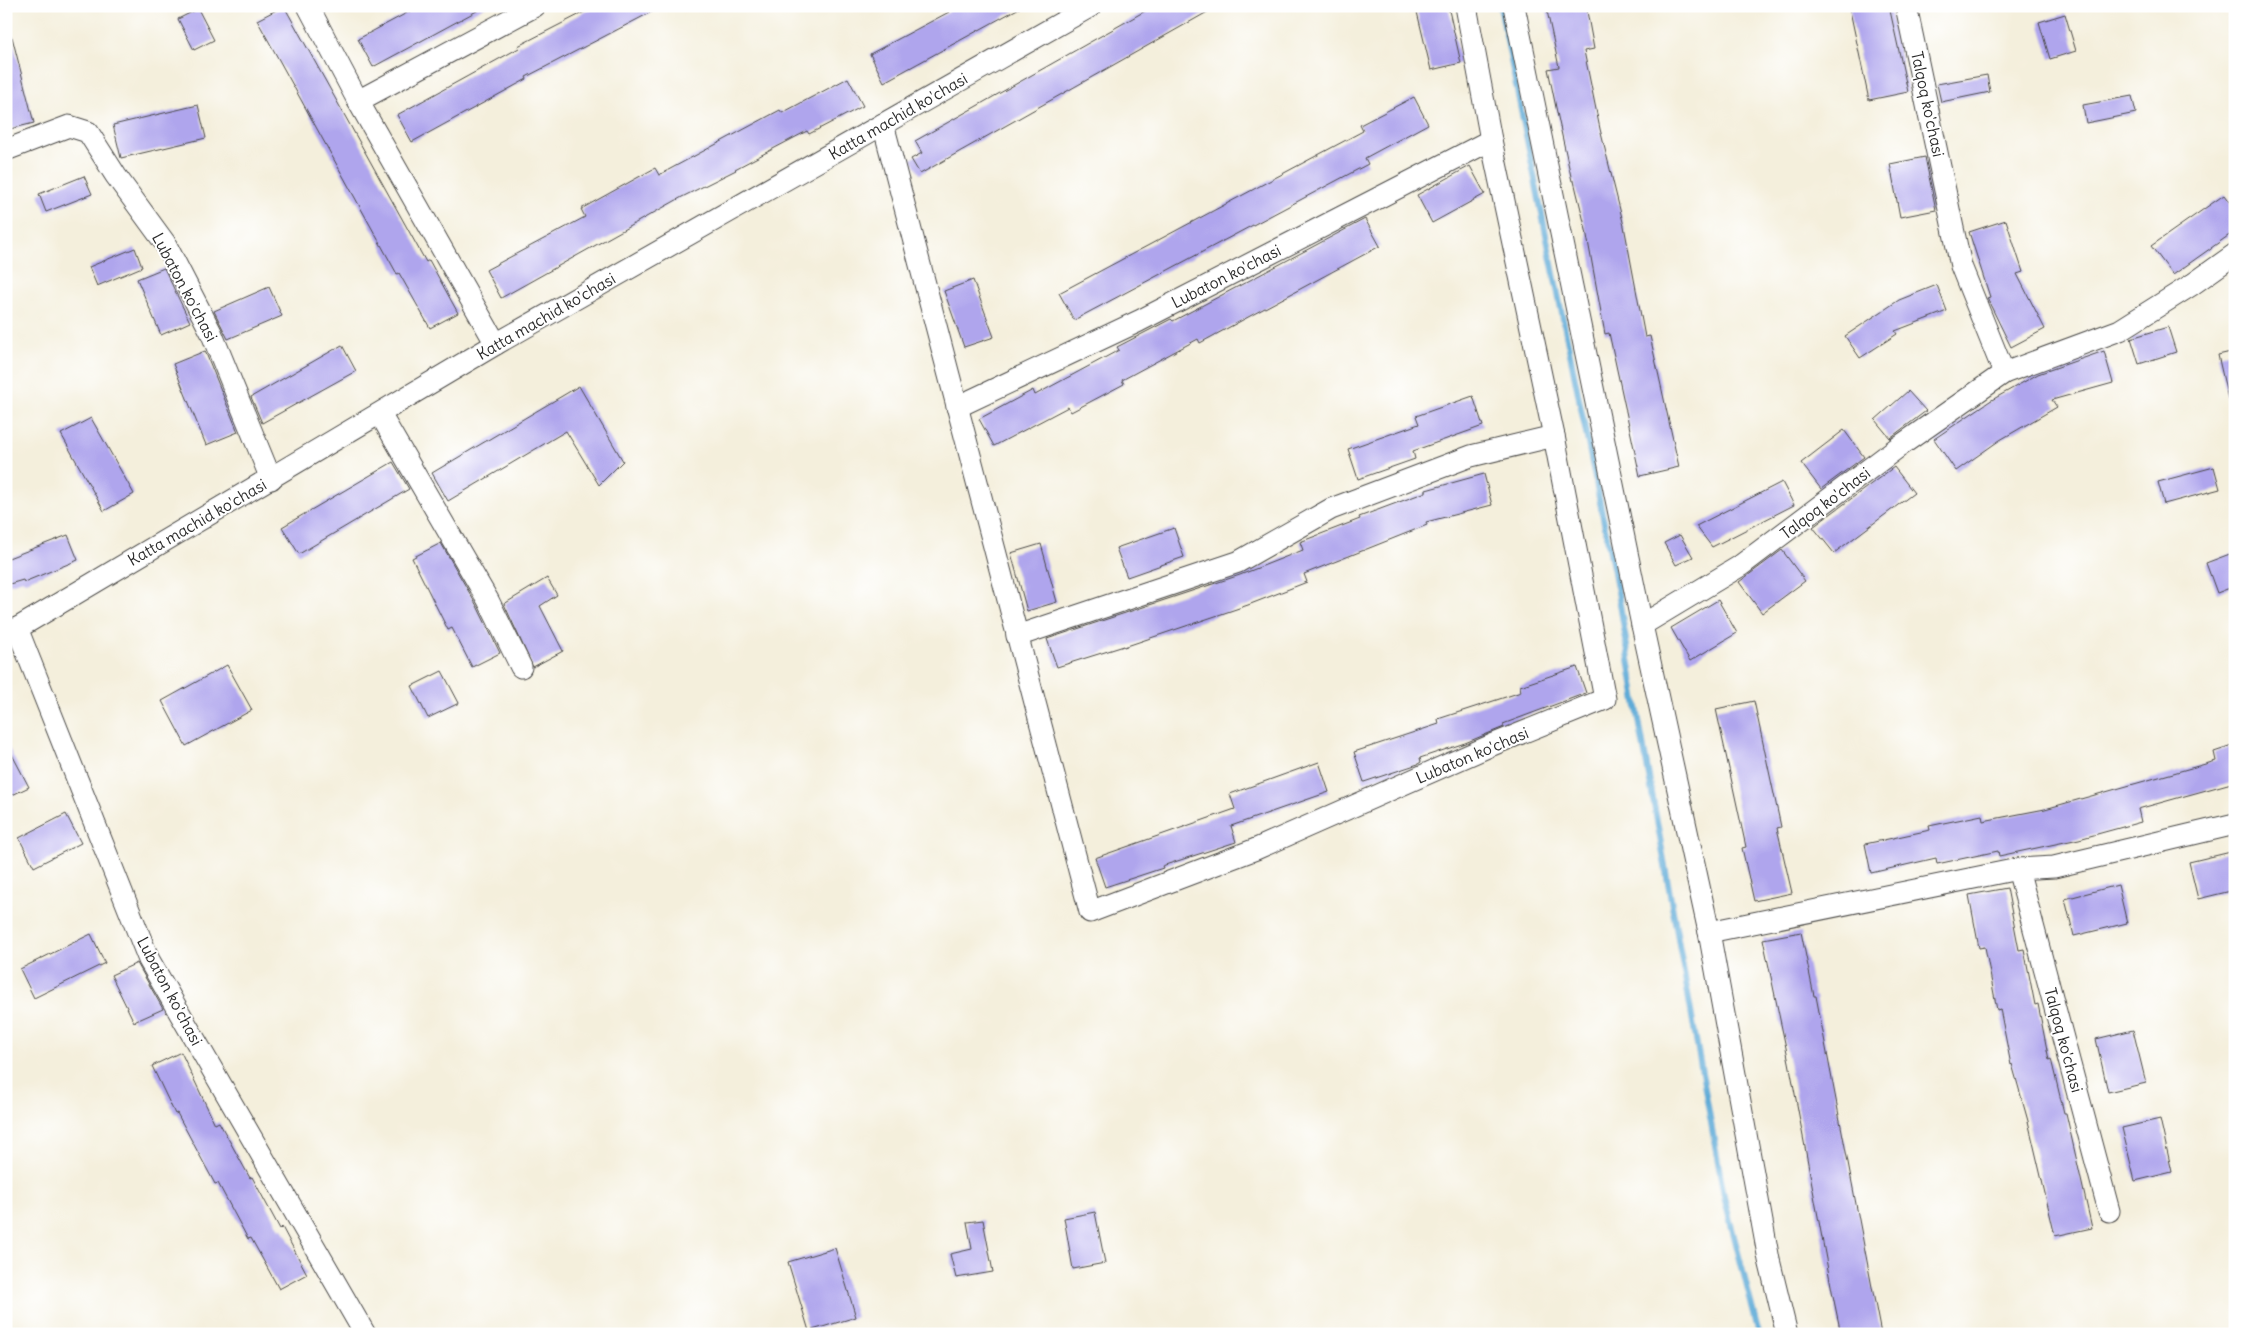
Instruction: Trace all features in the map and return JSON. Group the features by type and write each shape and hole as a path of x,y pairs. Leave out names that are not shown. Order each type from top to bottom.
{"street":[{"path":"308,6 358,101 496,344"},
{"path":"358,101 535,6"},
{"name":"Katta machid ko'chasi","path":"11,632 496,344 1091,6"},
{"name":"Lubaton ko'chasi","path":"1017,636 1090,912 1256,849 1492,745 1605,700 1554,436 1491,140 1466,6"},
{"path":"1514,6 1642,625 1709,932 1770,1260 1787,1334"},
{"name":"Talqoq ko'chasi","path":"1906,6 1961,266 2004,373"},
{"path":"883,124 1017,636 1238,562 1331,509 1471,456 1554,436"},
{"name":"Lubaton ko'chasi","path":"6,150 69,126 88,132 169,252 210,332 271,479"},
{"name":"Lubaton ko'chasi","path":"957,407 1139,321 1491,140"},
{"name":"Talqoq ko'chasi","path":"1642,625 1740,566 1897,448 2004,373 2120,330 2193,284 2235,254"},
{"path":"380,414 488,600 521,667"},
{"name":"Lubaton ko'chasi","path":"11,632 150,960 365,1334"},
{"path":"1709,932 2018,869 2054,867 2235,824"},
{"name":"Talqoq ko'chasi","path":"2018,869 2109,1211"}],"building":[{"path":"284,6 426,262 429,260 458,313 430,328 399,273 397,274 257,20"},
{"path":"420,6 486,6 373,67 358,39"},
{"path":"596,6 663,6 526,77 527,79 412,142 397,115 519,48 518,46"},
{"path":"946,6 1023,6 884,82 870,54 949,12"},
{"path":"1154,6 1218,6 920,174 911,159 922,153 915,141"},
{"path":"1440,6 1448,6 1461,63 1431,70 1417,12"},
{"path":"1546,6 1586,6 1594,49 1584,51 1600,129 1624,226 1645,337 1650,336 1679,467 1640,476 1609,333 1605,334 1586,230 1574,181 1572,181 1548,69 1559,67"},
{"path":"1849,6 1889,6 1908,92 1869,100"},
{"path":"198,9 214,40 194,50 178,19"},
{"path":"2065,14 2076,51 2050,59 2039,22"},
{"path":"12,37 34,123 6,130 6,38"},
{"path":"1987,75 1990,92 1941,102 1937,84"},
{"path":"848,78 863,106 809,134 807,131 682,197 501,298 486,270 585,217 581,209 655,168 659,175 780,110 782,113"},
{"path":"2132,96 2136,113 2086,123 2083,105"},
{"path":"1414,97 1428,124 1365,158 1368,164 1074,320 1059,293 1363,131 1360,125"},
{"path":"198,105 206,138 121,158 113,125"},
{"path":"1925,157 1936,210 1900,217 1890,164"},
{"path":"1470,166 1485,194 1432,223 1417,195"},
{"path":"84,176 92,194 46,212 39,194"},
{"path":"2224,195 2235,210 2235,231 2173,275 2151,246"},
{"path":"1365,219 1380,246 1200,343 1198,339 1122,380 1124,384 1071,412 1068,407 994,446 979,419 1033,390 1035,395 1119,350 1117,347 1171,319 1173,321"},
{"path":"2006,220 2023,272 2017,274 2045,329 2011,347 1987,298 1990,297 1969,232"},
{"path":"135,248 142,267 97,286 89,267"},
{"path":"164,268 190,322 161,335 137,279"},
{"path":"973,280 994,337 964,347 944,291"},
{"path":"1937,285 1947,311 1895,331 1897,334 1860,358 1845,336 1899,300"},
{"path":"269,287 282,316 228,339 214,311"},
{"path":"2168,327 2176,352 2139,364 2131,338"},
{"path":"342,345 356,371 262,423 251,397"},
{"path":"205,351 238,432 206,445 173,364"},
{"path":"2104,351 2113,383 2052,400 2057,407 2000,440 1956,471 1934,439 1990,401 2038,374"},
{"path":"2235,351 2235,398 2228,399 2218,355"},
{"path":"579,386 623,461 599,485 566,431 448,501 432,473"},
{"path":"1908,391 1926,411 1890,438 1875,420"},
{"path":"1473,396 1483,426 1413,451 1415,459 1358,479 1348,449 1419,424 1416,416"},
{"path":"91,418 134,494 104,511 61,434"},
{"path":"1844,430 1864,457 1821,489 1801,463"},
{"path":"393,462 409,489 299,554 282,527"},
{"path":"1894,467 1914,493 1834,553 1813,527"},
{"path":"2214,467 2220,489 2164,504 2158,482"},
{"path":"1484,474 1492,505 1426,522 1427,525 1304,574 1307,582 1248,605 1124,647 1057,667 1047,639 1240,575 1303,550 1300,542 1360,519 1359,517 1426,492 1426,490"},
{"path":"1782,482 1794,505 1712,547 1696,526"},
{"path":"1174,528 1184,557 1127,577 1116,548"},
{"path":"68,535 78,560 24,582 23,580 6,585 6,559"},
{"path":"1680,535 1693,557 1676,565 1664,543"},
{"path":"441,543 477,606 500,653 472,667 452,628 448,630 412,558"},
{"path":"1041,544 1057,602 1027,611 1011,553"},
{"path":"1782,550 1805,581 1762,613 1739,582"},
{"path":"2235,552 2235,586 2217,593 2206,563"},
{"path":"547,578 557,595 540,606 563,651 533,667 504,604"},
{"path":"1718,600 1737,633 1690,661 1671,628"},
{"path":"227,665 252,710 186,746 162,701"},
{"path":"1577,667 1586,693 1503,724 1504,727 1465,743 1420,758 1421,762 1418,764 1364,782 1354,752 1439,724 1438,719 1521,692 1520,686"},
{"path":"442,671 459,703 428,718 412,686"},
{"path":"1754,701 1781,827 1777,828 1792,893 1754,901 1742,848 1746,847 1716,709"},
{"path":"6,743 29,787 6,798"},
{"path":"2235,745 2235,782 2138,809 2141,822 2079,839 1999,856 1998,851 1937,864 1936,858 1871,873 1865,844 1930,830 1929,826 1982,815 1983,821 2045,809 2216,761 2214,752"},
{"path":"1319,762 1329,792 1231,826 1236,842 1105,887 1095,858 1235,809 1230,794"},
{"path":"66,814 81,843 34,867 19,838"},
{"path":"2235,851 2235,890 2198,899 2189,862"},
{"path":"2118,885 2127,923 2074,936 2065,899"},
{"path":"2007,888 2019,950 2024,949 2035,1005 2038,1004 2049,1060 2051,1059 2064,1113 2066,1113 2092,1228 2055,1236 2028,1121 2011,1065 2000,1009 1997,1010 1985,947 1979,948 1969,895"},
{"path":"1801,932 1814,996 1816,996 1881,1334 1841,1334 1832,1291 1789,1062 1763,939"},
{"path":"91,934 105,963 34,998 20,969"},
{"path":"137,963 163,1009 134,1022 111,975"},
{"path":"2133,1030 2146,1083 2108,1092 2096,1039"},
{"path":"181,1052 215,1124 219,1122 280,1229 282,1227 307,1274 279,1289 251,1238 248,1239 218,1183 215,1184 177,1113 175,1114 152,1066"},
{"path":"2160,1119 2172,1172 2135,1181 2122,1128"},
{"path":"1095,1212 1105,1263 1073,1269 1064,1218"},
{"path":"983,1220 993,1272 956,1278 950,1254 972,1249 967,1222"},
{"path":"835,1248 856,1317 809,1331 788,1262"}],"waterway":[{"path":"1500,6 1618,592 1641,732 1725,1201 1759,1334"}]}
